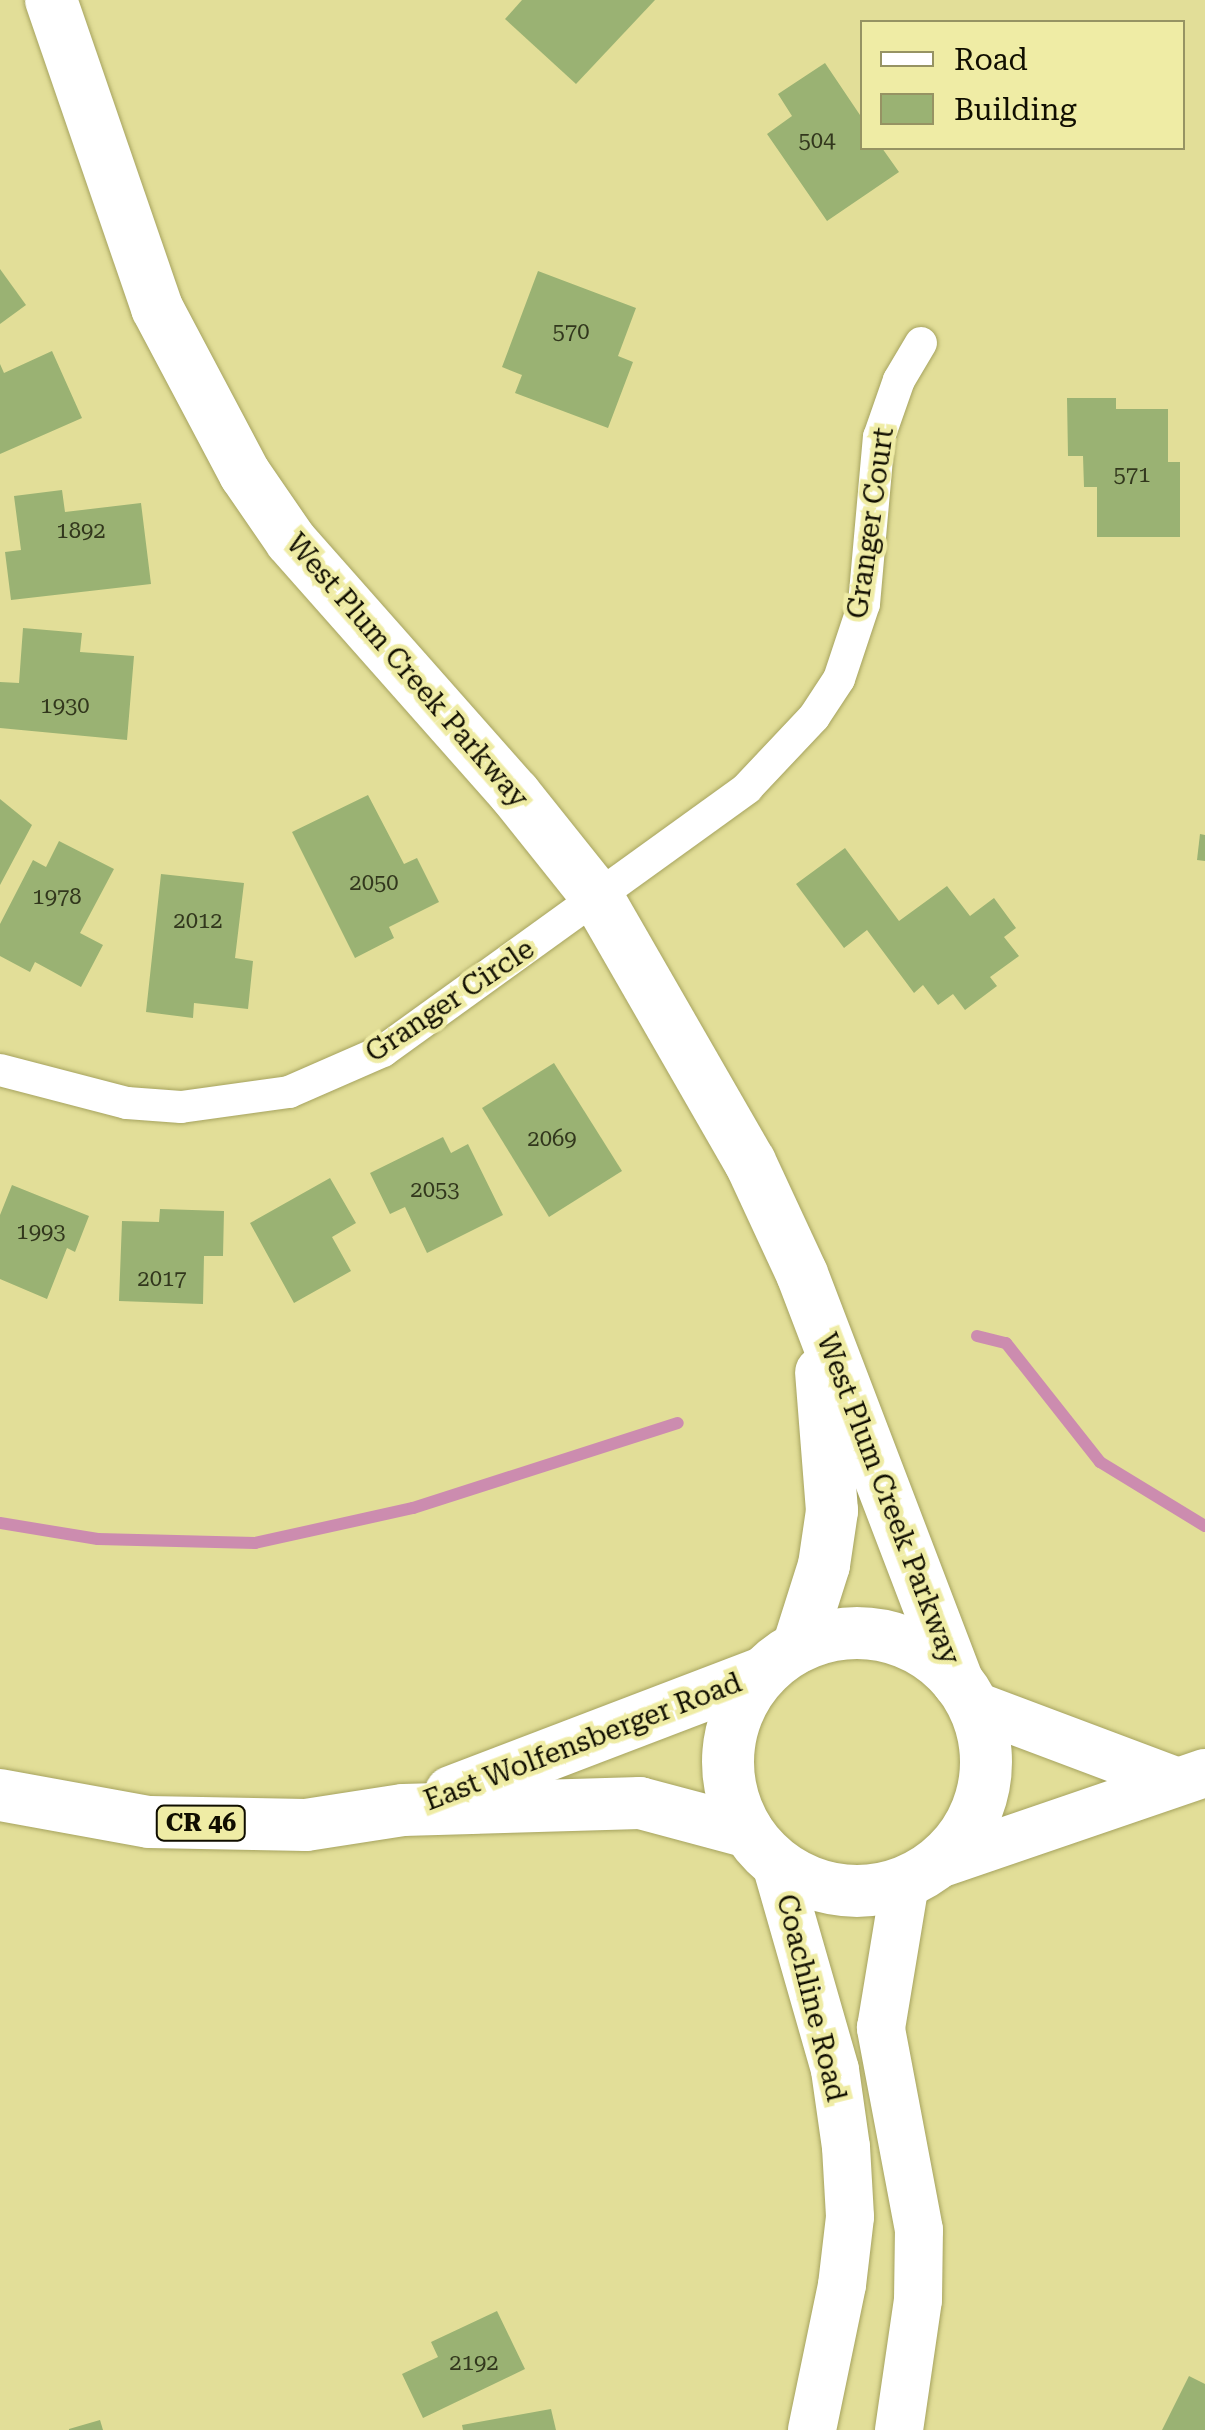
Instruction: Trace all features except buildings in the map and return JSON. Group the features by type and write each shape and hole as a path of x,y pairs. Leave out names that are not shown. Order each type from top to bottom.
{"main road":[{"name":"West Plum Creek Parkway","path":"51,0 157,308 245,474 292,541 515,794 598,898 750,1162 817,1316 966,1693"},
{"name":"West Plum Creek Parkway","path":"780,1660 824,1565 832,1510 817,1316"},
{"path":"921,1874 958,1844 984,1791 983,1732 966,1693 937,1661 884,1636 840,1634 780,1660 739,1708 728,1750 731,1792 762,1848 839,1891 921,1874 1190,1777"},
{"name":"East Wolfensberger Road","path":"403,1810 780,1660"},
{"path":"966,1693 1190,1777"},
{"name":"East Wolfensberger Road","path":"0,1795 149,1822 306,1826 403,1810 640,1803 762,1848"},
{"name":"Coachline Road","path":"762,1848 835,2070 846,2147 850,2216 842,2286 812,2430"},
{"name":"Coachline Road","path":"899,2430 918,2300 919,2230 882,2028 921,1874"}],"street":[{"name":"Granger Court","path":"598,898 746,788 814,717 839,680 864,604 880,438 898,380 921,343"},
{"name":"Granger Circle","path":"0,1070 128,1103 181,1107 289,1092 384,1051 598,898"}],"waterway":[{"path":"977,1336 1006,1343 1100,1462 1205,1526"},
{"path":"0,1523 98,1539 255,1543 413,1508 678,1423"}]}
